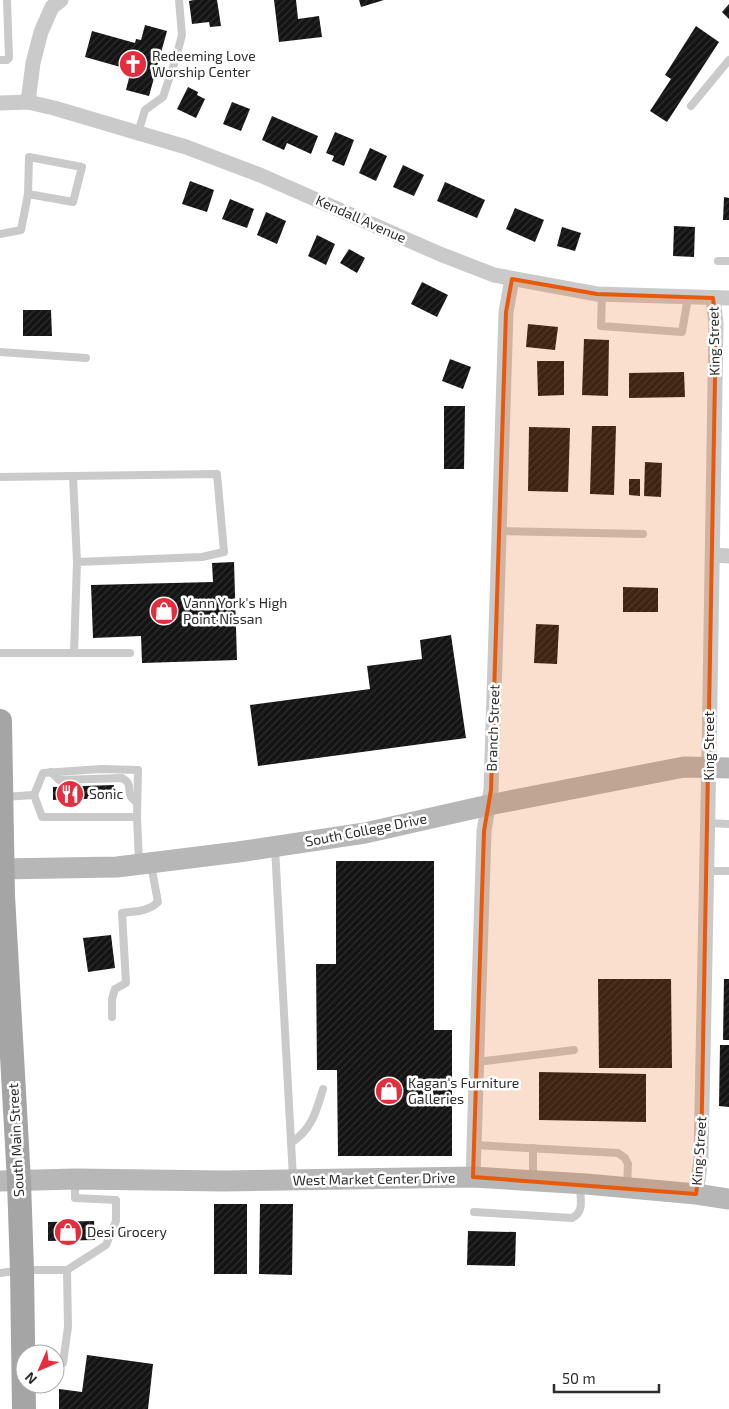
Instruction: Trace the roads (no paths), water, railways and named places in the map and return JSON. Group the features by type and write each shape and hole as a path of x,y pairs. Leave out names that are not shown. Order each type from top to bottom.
{"main road":[{"name":"South Main Street","path":"0,721 3,964 5,1019 10,1072 9,1181 11,1271 22,1344"},
{"name":"South College Drive","path":"1,869 117,867 275,846 365,833 490,805 684,768 719,767"},
{"name":"West Market Center Drive","path":"9,1181 76,1179 117,1190 209,1181 473,1178 580,1184 696,1194 729,1199"},
{"name":"South Main Street","path":"24,1394 24,1409"}],"street":[{"path":"28,102 33,63 41,32 52,7 60,0"},
{"name":"Kendall Avenue","path":"0,102 28,102 54,108 186,147 260,175 440,254 494,275 602,294 729,298"},
{"name":"Branch Street","path":"473,1178 484,832 490,805 492,780 506,312 512,279"},
{"name":"King Street","path":"696,1194 701,1159 708,823 719,767 710,681 716,323 713,298"},
{"path":"712,555 729,556"}],"lane":[{"path":"0,60 7,60 9,58 7,0"},
{"path":"138,133 145,110 163,97 173,66 182,35 179,0"},
{"path":"691,106 729,60"},
{"path":"0,234 20,230 28,194 29,157 82,167 73,202 28,194"},
{"path":"718,261 729,261"},
{"path":"602,294 601,326 682,332 688,297"},
{"path":"0,352 86,358"},
{"path":"0,477 217,474 224,552 202,557 77,562"},
{"path":"73,476 77,562 74,653"},
{"path":"499,531 643,534"},
{"path":"0,653 130,653"},
{"path":"112,1017 112,999 115,989 126,984 122,913 146,910 158,902 145,863 137,817 138,770 101,769 43,773 34,795 42,817 137,817"},
{"path":"51,772 59,780 122,778 129,785 131,796 137,803"},
{"path":"2,797 34,795"},
{"path":"708,823 729,824"},
{"path":"275,846 293,1180"},
{"path":"707,872 729,871"},
{"path":"477,1062 574,1050"},
{"path":"291,1143 305,1132 312,1122 324,1089"},
{"path":"474,1145 618,1153 625,1158 628,1164 628,1188"},
{"path":"532,1181 533,1148"},
{"path":"474,1212 572,1218 581,1210 580,1184"},
{"path":"11,1271 67,1270 106,1245 116,1221 117,1190"},
{"path":"65,1349 68,1327 67,1270"}],"place":[{"name":"Redeeming Love Worship Center","path":"133,64"},
{"name":"Vann York's High Point Nissan","path":"164,611"},
{"name":"Sonic","path":"70,794"},
{"name":"Kagan's Furniture Galleries","path":"389,1091"},
{"name":"Desi Grocery","path":"68,1232"}]}
